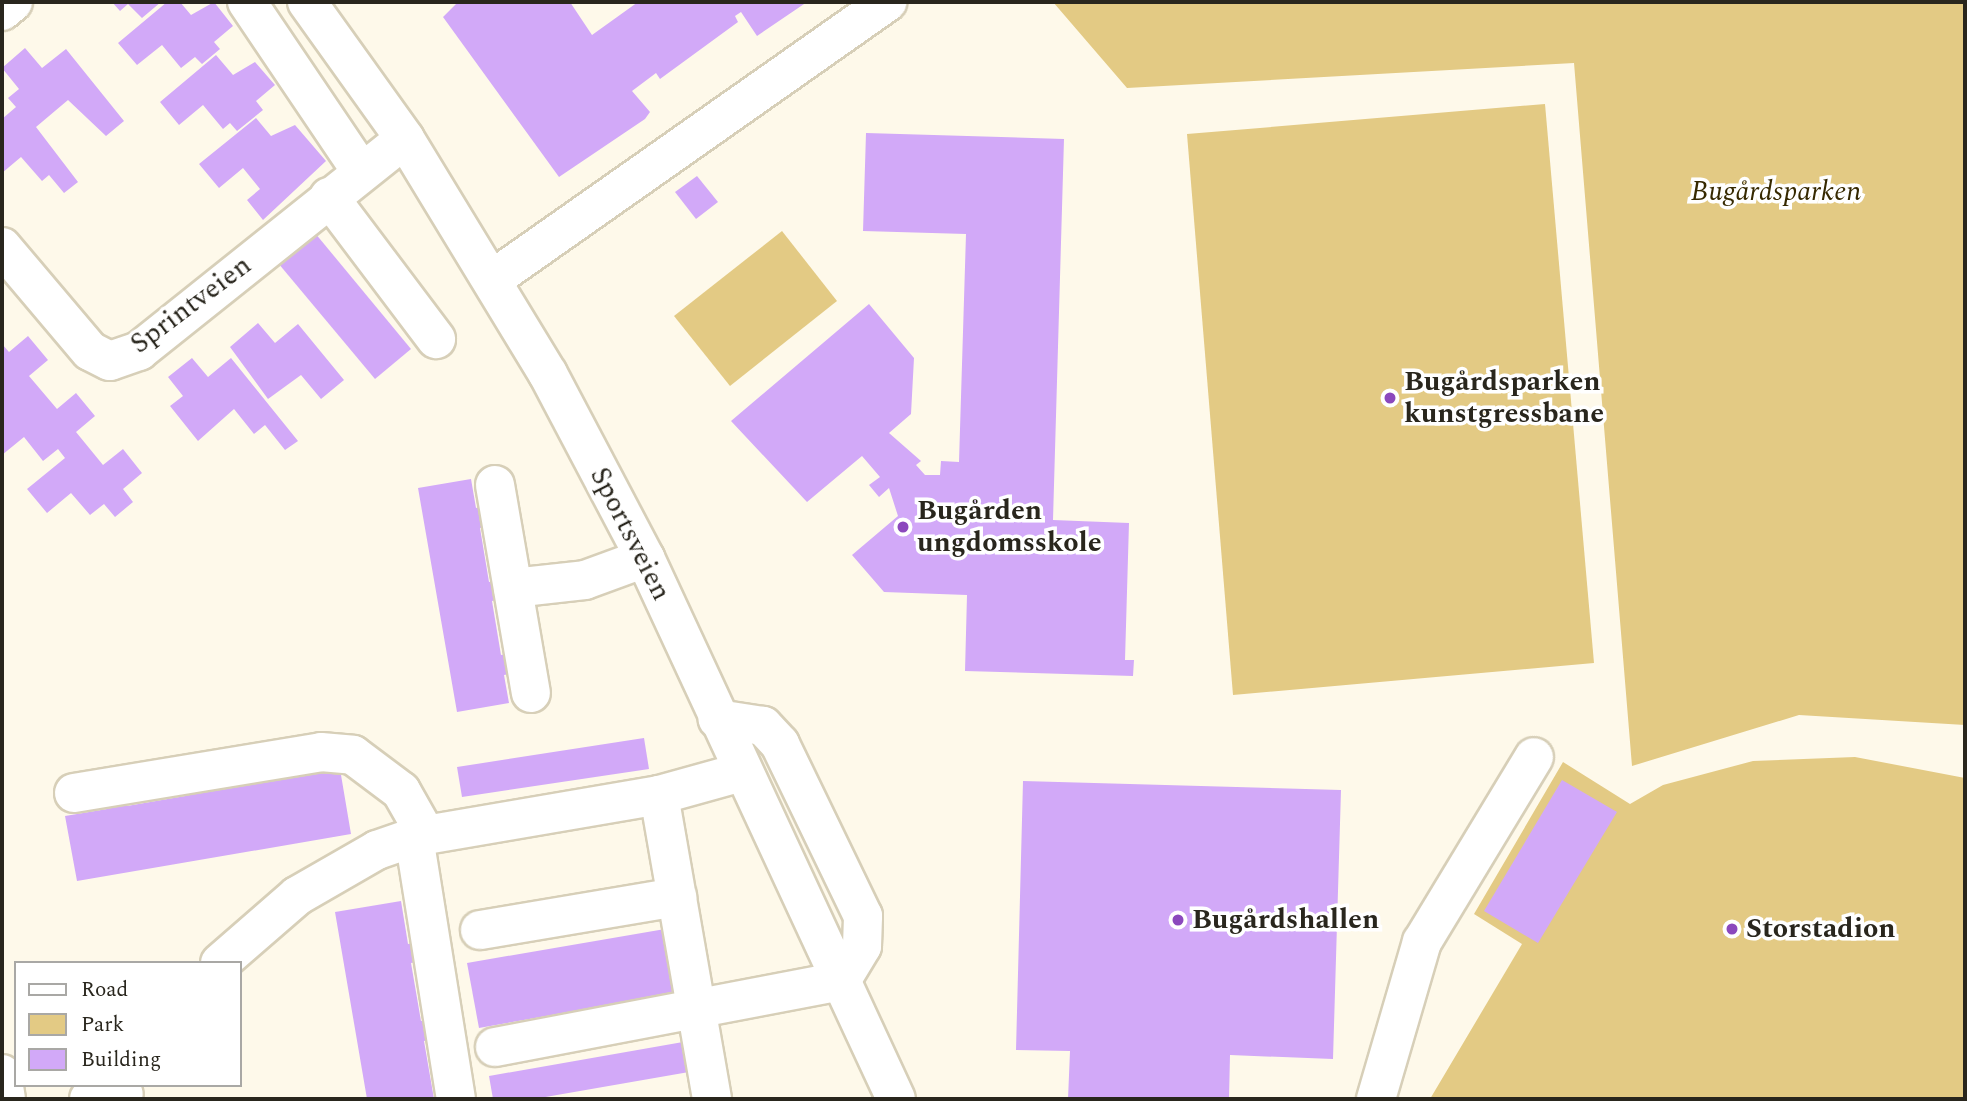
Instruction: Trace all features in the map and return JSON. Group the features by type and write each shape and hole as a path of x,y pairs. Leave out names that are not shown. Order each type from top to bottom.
{"street":[{"path":"2,11 13,2"},
{"path":"247,2 361,172"},
{"path":"493,279 887,2"},
{"name":"Sportsveien","path":"319,6 493,279 645,558 896,1099"},
{"name":"Sprintveien","path":"2,247 90,351 110,361 139,351 405,139"},
{"path":"329,197 436,339"},
{"path":"495,485 531,694"},
{"path":"513,588 585,580 645,558"},
{"path":"495,1046 697,1012 841,981 862,946 863,916 780,744 763,726 718,719"},
{"path":"75,793 321,752 353,755 401,791 420,836 456,1099"},
{"path":"1376,1099 1422,942 1534,757"},
{"path":"222,961 321,879 420,836 659,794 742,772"},
{"path":"659,794 712,1099"},
{"path":"480,930 677,897"},
{"path":"2,1074 6,1099"}],"green space":[{"name":"Bugårdsparken","path":"1053,2 1965,2 1965,725 1799,715 1632,766 1574,63 1127,88"},
{"name":"Bugårdsparken kunstgressbane","path":"1545,104 1594,663 1233,695 1187,134"},
{"path":"782,231 837,301 730,386 674,316"},
{"name":"Storstadion","path":"1855,757 1965,778 1965,1099 1430,1099 1522,944 1474,914 1563,762 1630,804 1663,785 1753,761"}],"building":[{"path":"112,2 161,2 142,18 128,4 120,11"},
{"path":"167,2 180,2 191,15 214,2 233,26 214,42 220,49 202,64 195,57 181,68 162,45 137,65 118,43"},
{"path":"458,2 570,2 592,35 638,2 807,2 757,36 741,12 735,16 738,22 660,79 656,73 632,91 650,112 645,119 559,177 443,17"},
{"path":"25,48 42,68 66,49 124,121 106,136 68,100 36,127 78,182 64,193 49,175 42,181 21,157 2,173 2,119 16,107 8,98 19,89 2,68"},
{"path":"216,55 233,75 255,62 275,85 256,101 263,110 237,131 230,123 223,129 203,105 179,125 160,102"},
{"path":"256,118 271,136 295,125 326,161 263,220 247,200 260,189 243,168 219,188 199,164"},
{"path":"866,133 1064,139 1053,520 1129,523 1125,660 1134,660 1133,676 965,671 967,595 884,592 852,555 898,516 889,488 879,497 869,485 880,477 862,456 807,502 731,421 869,304 914,358 911,414 889,433 921,461 916,465 925,475 940,475 941,461 959,462 966,234 863,231"},
{"path":"697,176 718,202 696,219 675,192"},
{"path":"310,227 411,349 375,379 273,257"},
{"path":"258,323 275,343 298,324 344,380 321,399 301,375 268,399 230,347"},
{"path":"28,336 48,360 29,376 57,409 76,393 95,416 76,432 103,465 123,449 142,473 123,489 133,502 115,517 104,504 90,515 71,493 47,513 27,489 65,458 58,449 43,461 24,437 2,455 2,344 9,352"},
{"path":"192,358 208,377 231,358 298,441 285,450 265,425 254,434 234,409 198,441 170,406 183,396 168,377"},
{"path":"471,479 476,508 486,506 490,526 480,528 489,582 499,580 502,599 492,601 501,655 512,653 515,673 504,675 509,703 457,712 418,488"},
{"path":"644,738 649,769 462,797 457,767"},
{"path":"293,765 295,777 340,769 351,834 77,881 65,816 107,809 105,798 125,795 127,806 185,796 183,785 202,782 204,792 276,780 274,768"},
{"path":"1562,780 1617,812 1538,943 1484,911"},
{"name":"Bugårdshallen","path":"1023,781 1341,790 1333,1059 1230,1055 1229,1099 1068,1099 1070,1051 1016,1050"},
{"path":"401,901 408,944 419,942 422,961 411,963 421,1021 432,1019 435,1039 424,1041 434,1099 367,1099 335,912"},
{"path":"665,929 676,993 479,1028 467,963"},
{"path":"683,1042 689,1072 534,1099 493,1099 489,1076"}],"place":[{"name":"Bugårdsparken kunstgressbane","path":"1390,398"},
{"name":"Bugården ungdomsskole","path":"903,527"},
{"name":"Bugårdshallen","path":"1178,920"},
{"name":"Storstadion","path":"1732,929"}]}
